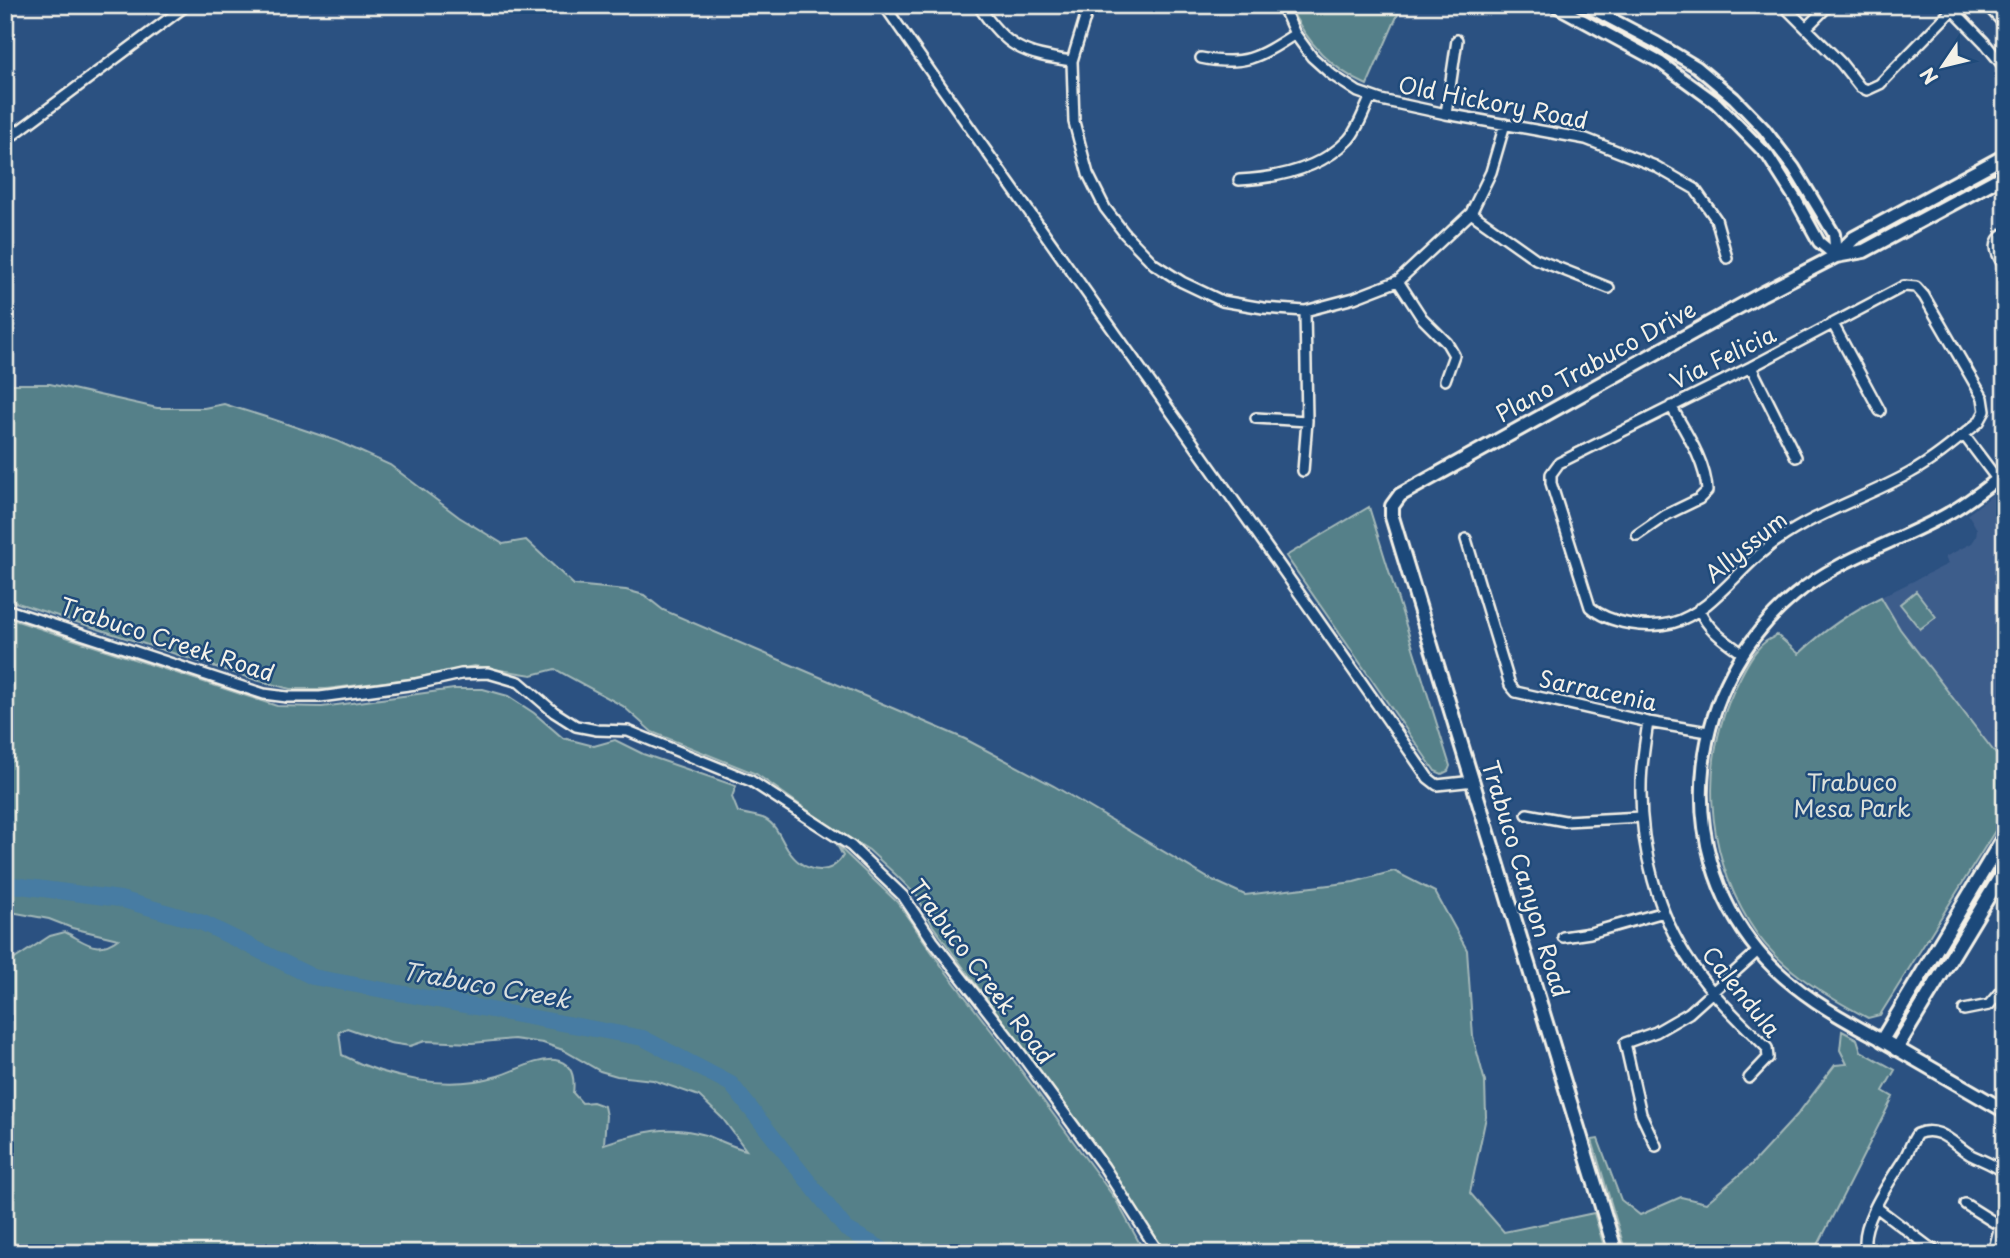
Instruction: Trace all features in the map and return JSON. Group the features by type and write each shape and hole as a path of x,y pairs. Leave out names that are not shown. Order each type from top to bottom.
{"main road":[{"name":"Plano Trabuco Drive","path":"1836,256 1854,238 2005,156"},
{"name":"Plano Trabuco Drive","path":"1392,517 1392,506 1400,495 1762,294 1836,256 1864,251 2005,175"},
{"name":"Trabuco Canyon Road","path":"1392,517 1616,1253"},
{"path":"2005,835 1882,1040 2005,1111"},
{"path":"1896,1049 2005,869"}],"street":[{"path":"5,141 187,5"},
{"path":"884,5 1304,597 1428,778 1437,785 1474,781"},
{"path":"978,5 993,29 1010,43 1035,56 1072,61"},
{"path":"1089,5 1072,61 1074,122 1088,174 1105,208 1154,264 1182,282 1222,301 1263,308 1305,310 1354,298 1398,281 1471,213 1491,172 1506,124"},
{"name":"Old Hickory Road","path":"1282,5 1295,34 1312,57 1332,75 1371,97 1446,114 1587,139 1655,166 1695,189 1716,219 1727,258"},
{"path":"1554,5 1661,63 1716,103 1768,156 1819,242 1836,256"},
{"path":"1585,5 1697,67 1734,98 1764,129 1794,168 1834,234 1836,256"},
{"path":"1783,5 1860,87 1867,90 1880,84 1951,6"},
{"path":"1806,28 1829,5"},
{"path":"1951,6 1964,9 1968,5"},
{"path":"1987,5 2005,24"},
{"path":"1951,6 2005,68"},
{"path":"1201,58 1222,62 1250,60 1295,34"},
{"path":"1446,114 1457,40"},
{"path":"1239,180 1263,179 1300,170 1323,159 1350,139 1371,97"},
{"path":"1471,213 1536,258 1609,288"},
{"path":"2005,233 1995,244 1997,255 2005,268"},
{"path":"1398,281 1422,318 1447,343 1454,355 1445,380"},
{"name":"Via Felicia","path":"1590,607 1551,483 1551,474 1559,463 1578,456 1904,286 1916,287 1924,296 1983,398 1985,411"},
{"path":"1303,471 1307,421 1305,310"},
{"path":"1833,324 1881,411"},
{"path":"1751,367 1796,457"},
{"path":"1637,535 1666,515 1699,499 1707,491 1706,479 1692,444 1671,406"},
{"name":"Allyssum","path":"1590,607 1596,613 1620,621 1658,625 1673,622 1699,610 1775,542 1811,520 1911,473 1964,435 1979,422 1985,411"},
{"path":"1256,418 1307,421"},
{"path":"1882,1040 1807,996 1758,951 1738,923 1722,893 1707,842 1703,814 1703,760 1708,732 1721,692 1742,653 1775,612 1819,577 1949,513 2001,476 1964,435"},
{"name":"Sarracenia","path":"1466,539 1513,689 1521,694 1648,722 1708,732"},
{"name":"Trabuco Creek Road","path":"5,609 264,694 320,697 416,684 461,674 488,673 519,682 554,712 576,726 597,730 628,730 751,781 851,846 903,896 933,941 1104,1167 1159,1253"},
{"path":"1699,610 1716,634 1742,653"},
{"name":"Calendula","path":"1648,722 1641,786 1642,817 1652,876 1664,912 1692,966 1767,1048 1768,1058 1749,1078"},
{"path":"1527,814 1565,821 1642,817"},
{"path":"1563,937 1590,933 1664,912"},
{"path":"1656,1146 1641,1114 1625,1043 1656,1032 1689,1013 1758,951"},
{"path":"1964,1010 1989,1005 2005,986"},
{"path":"1866,1249 1876,1207 1917,1134 1923,1132 1947,1136 1971,1155 2003,1170 2005,1156"},
{"path":"1965,1204 2002,1228 1993,1253"},
{"path":"1876,1207 1937,1253"}],"shaded area":[{"path":"2005,485 2005,766 1900,629 1881,597 1948,564 1945,557 1972,543 1977,529 1968,514"}],"green space":[{"path":"1289,5 1402,5 1367,85 1342,71 1320,52 1295,18"},
{"path":"5,384 50,384 157,408 204,408 224,404 337,441 390,465 459,517 503,544 526,540 574,585 626,590 644,595 663,610 965,739 1054,786 1208,878 1245,895 1354,882 1394,871 1435,892 1467,950 1473,1037 1485,1082 1486,1117 1470,1193 1504,1232 1594,1213 1606,1253 1164,1253 1093,1142 933,926 917,896 869,850 756,774 652,732 623,706 555,669 532,675 474,666 409,679 326,689 290,689 5,599"},
{"path":"1369,507 1450,766 1448,771 1442,774 1435,771 1286,556"},
{"path":"1916,591 1936,617 1920,629 1900,604"},
{"name":"Trabuco Mesa Park","path":"1881,597 1900,629 2005,766 2005,815 1880,1015 1868,1018 1802,978 1760,938 1734,894 1723,864 1712,803 1717,741 1725,711 1753,655 1766,641 1777,635 1799,654 1838,622"},
{"path":"5,617 277,706 322,707 454,689 483,689 508,696 534,713 563,738 594,746 615,740 643,754 736,786 732,797 738,812 769,822 794,857 808,867 823,870 837,863 843,856 837,845 897,902 1116,1200 1145,1253 5,1253 5,961 10,962 50,936 65,932 97,946 110,944 118,939 72,928 49,919 5,911","holes":["347,1028 390,1043 410,1046 425,1041 472,1043 514,1039 543,1043 563,1050 600,1071 653,1080 699,1096 723,1119 746,1150 706,1135 679,1130 642,1133 604,1144 604,1106 593,1102 582,1103 573,1093 572,1072 566,1064 555,1060 541,1061 479,1080 418,1080 379,1071 342,1055 339,1032"]},
{"path":"1842,1031 1857,1039 1861,1051 1895,1070 1883,1091 1893,1097 1814,1253 1626,1253 1592,1140 1598,1139 1621,1200 1640,1215 1681,1197 1706,1203 1751,1165 1797,1115 1835,1065 1847,1064 1840,1050"}],"waterway":[{"name":"Trabuco Creek","path":"5,884 120,899 203,923 313,977 643,1038 731,1084 846,1229 889,1253"}]}
